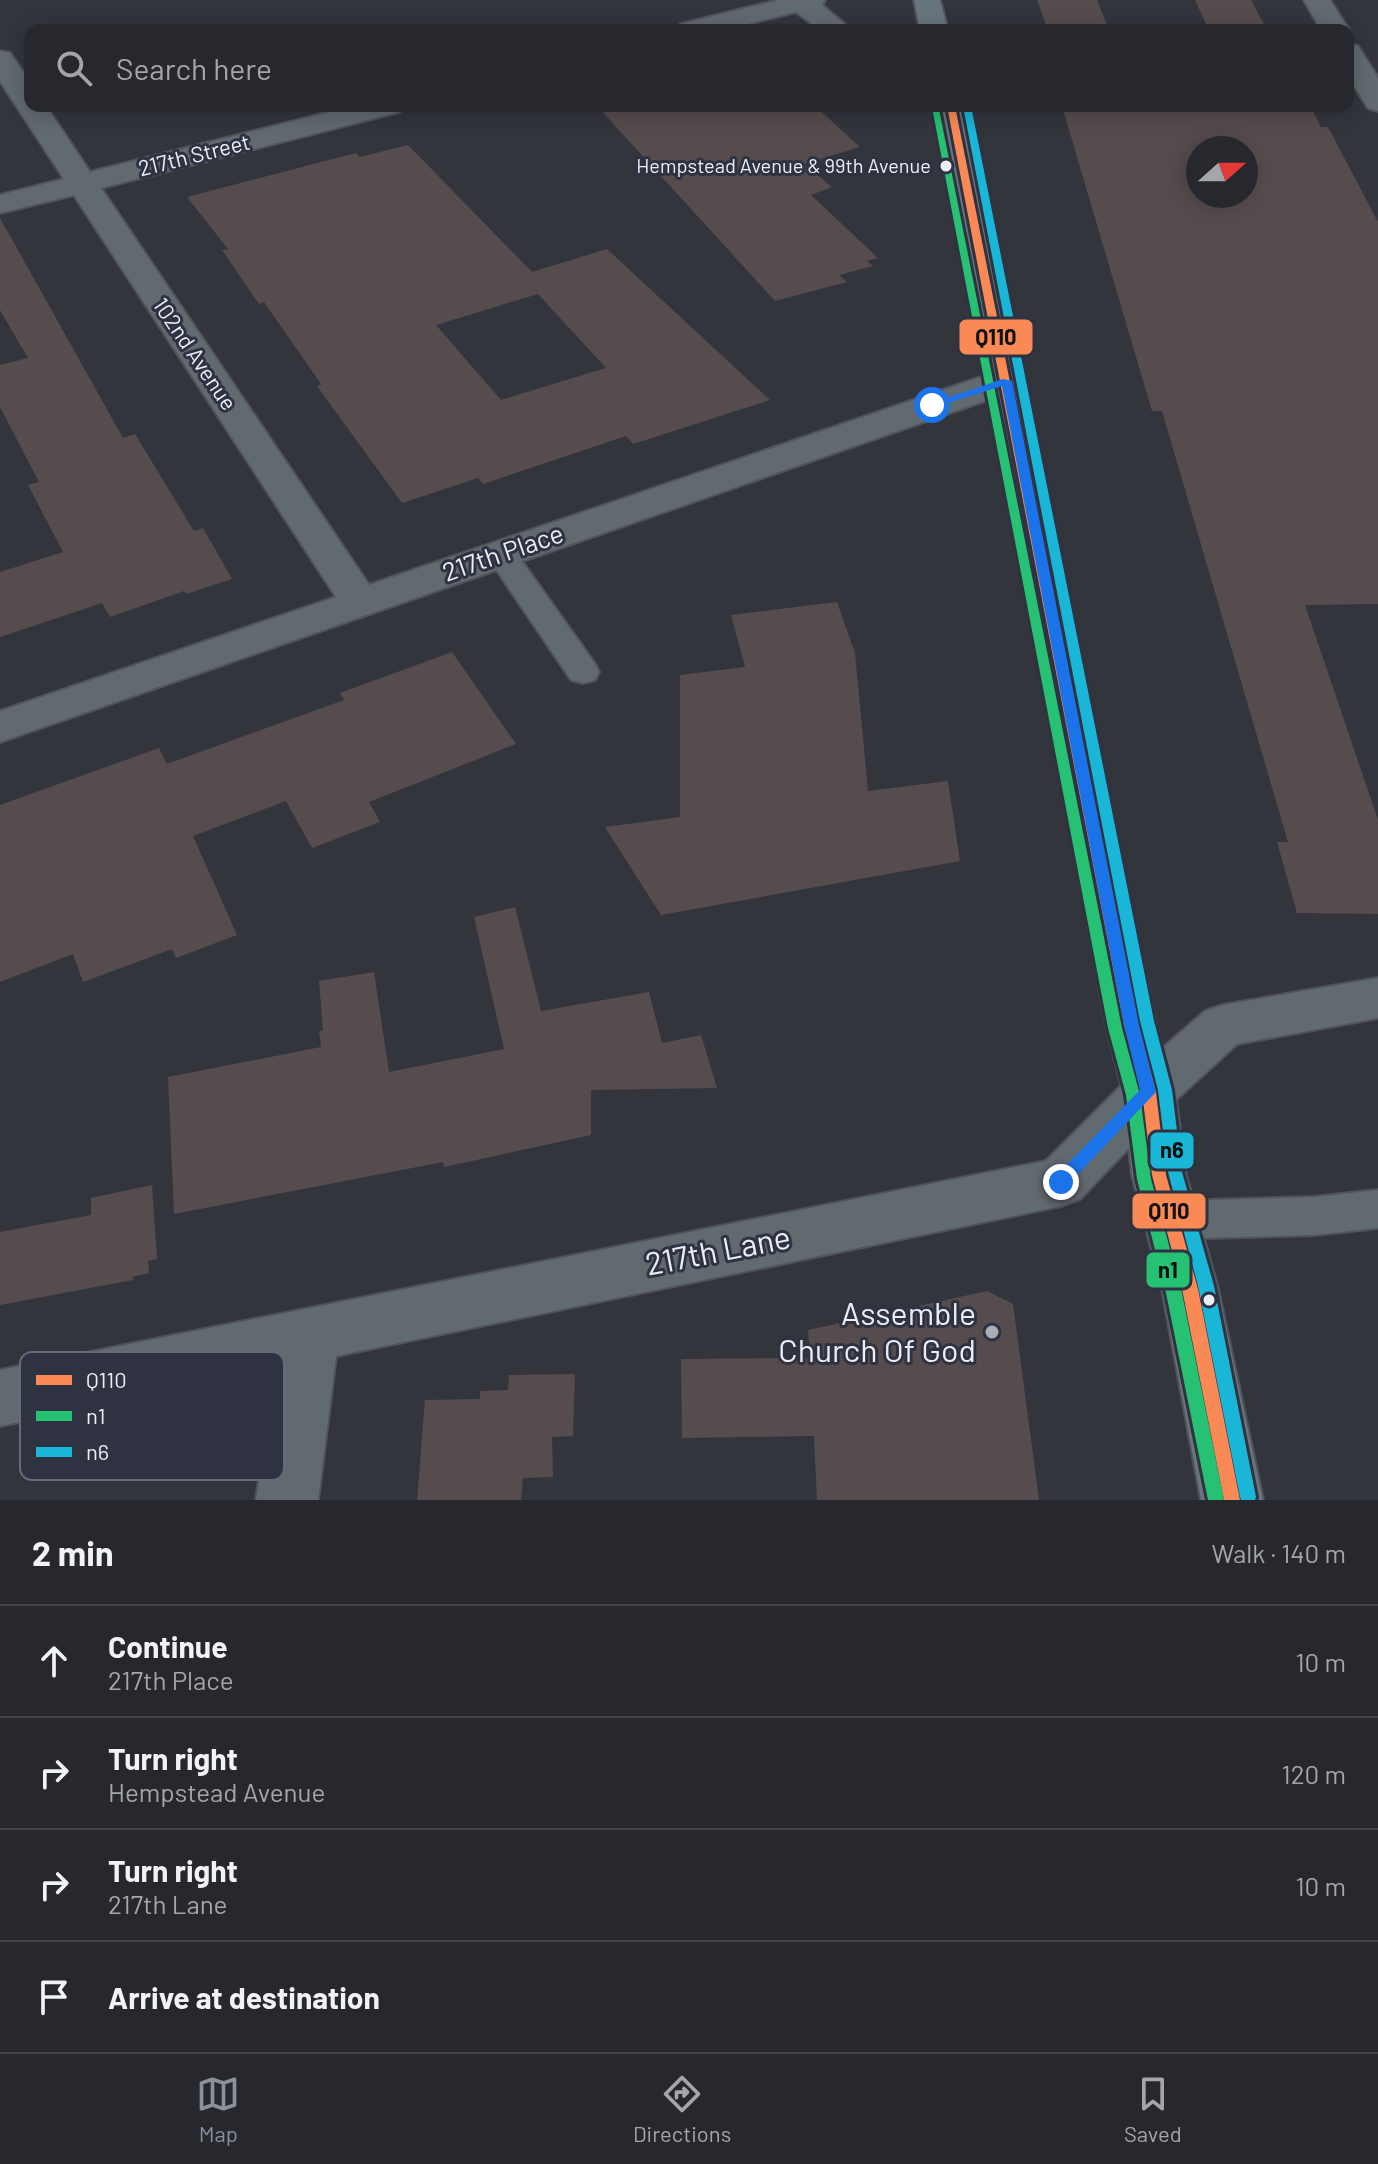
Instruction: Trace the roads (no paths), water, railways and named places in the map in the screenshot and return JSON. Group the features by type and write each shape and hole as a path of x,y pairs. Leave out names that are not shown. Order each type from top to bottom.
{"main road":[{"path":"927,0 933,24"},
{"path":"950,112 1006,381 1131,1025 1149,1092 1159,1175 1190,1289 1232,1500"}],"street":[{"path":"1317,0 1331,24"},
{"path":"714,24 803,1 831,24"},
{"name":"102nd Avenue","path":"0,59 24,96"},
{"path":"1354,62 1378,102"},
{"name":"102nd Avenue","path":"35,112 359,601"},
{"name":"217th Street","path":"0,204 365,112"},
{"name":"217th Place","path":"0,727 1006,381"},
{"name":"217th Lane","path":"219,1352 1061,1182 1149,1092 1223,1026 1378,998"},
{"path":"287,1500 310,1333"},
{"name":"217th Lane","path":"0,1398 20,1394"}],"lane":[{"path":"500,553 583,672"},
{"path":"1170,1220 1314,1216 1378,1209"}],"place":[{"name":"Hempstead Avenue & 99th Avenue","path":"946,166"},
{"name":"Assemble Church Of God","path":"992,1332"}]}
